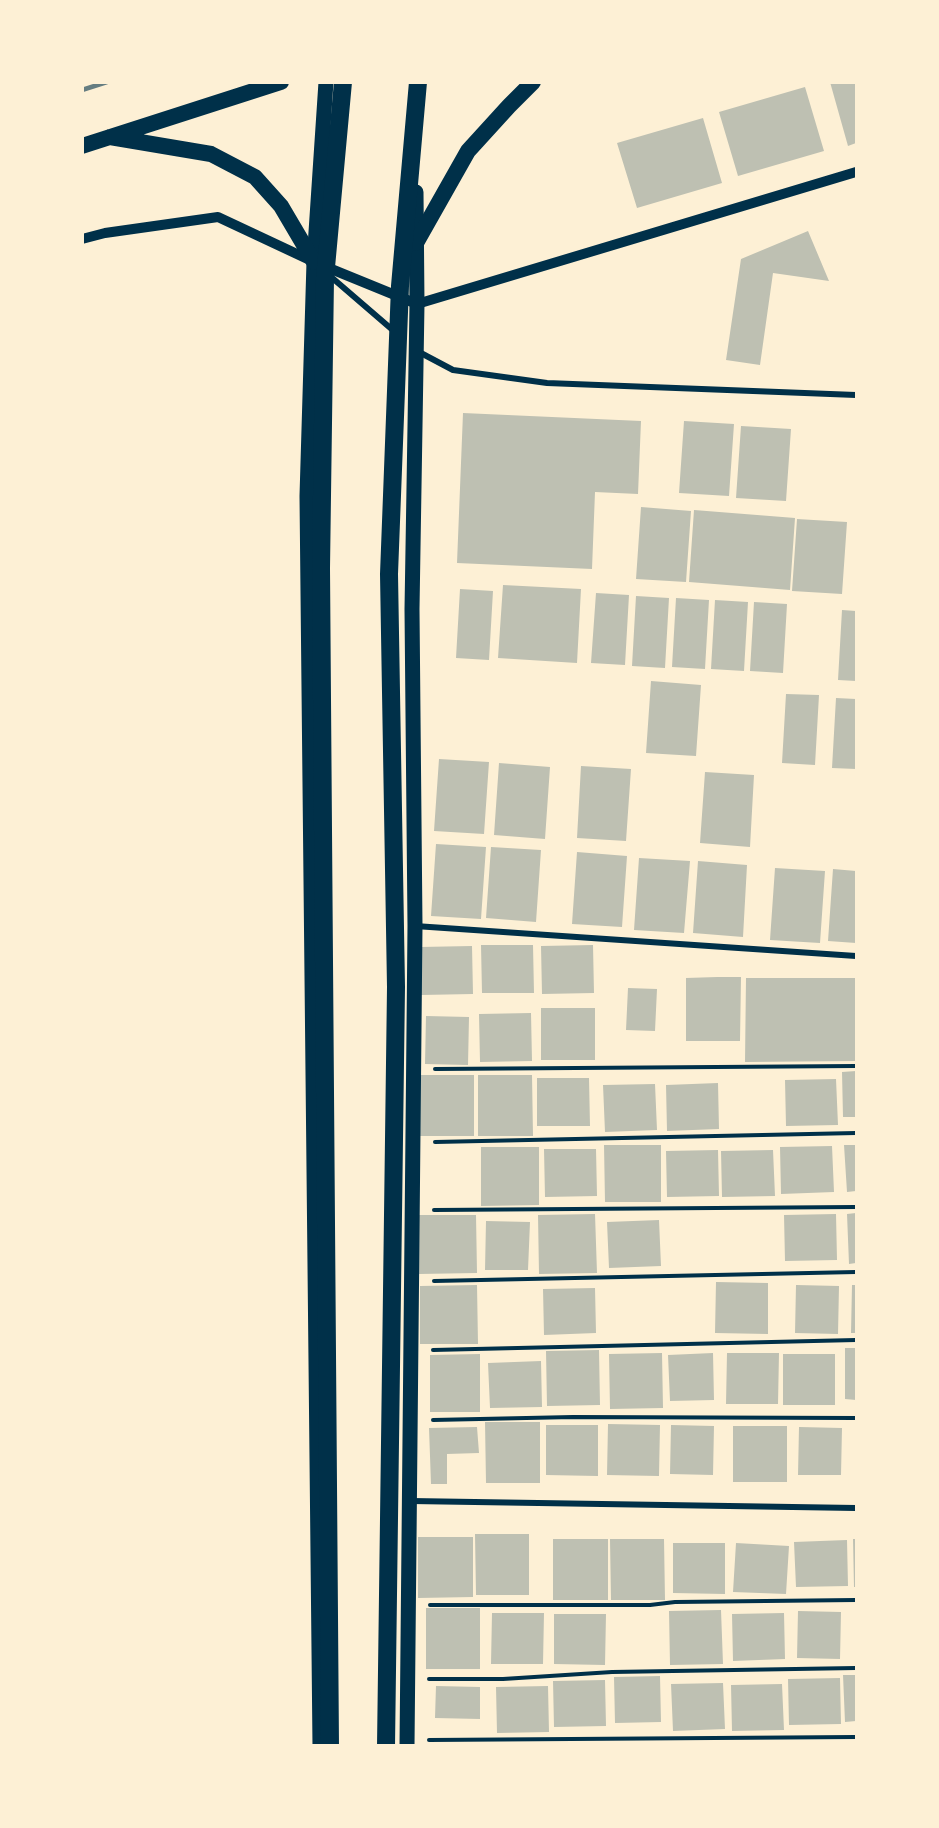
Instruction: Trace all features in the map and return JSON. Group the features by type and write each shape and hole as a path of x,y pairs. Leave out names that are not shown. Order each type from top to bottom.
{"highway":[{"path":"82,146 281,82"},
{"path":"330,1746 321,568 326,278 343,82"},
{"path":"386,1746 396,987 389,574 400,286 416,82"},
{"path":"416,243 468,151 533,82"},
{"path":"110,137 211,154 255,177 281,206 314,262"}],"main road":[{"path":"320,1746 307,496 314,262 326,82"},
{"path":"407,1743 415,926 412,609 417,304 416,82"}],"street":[{"path":"82,239 105,233 218,217 314,262 417,304 856,172"},
{"path":"314,262 416,350 453,370 547,383 856,394"},
{"path":"415,926 856,956"},
{"path":"410,1501 856,1508"}],"path":[{"path":"414,1069 856,1066"},
{"path":"413,1142 856,1133"},
{"path":"412,1210 856,1207"},
{"path":"412,1282 856,1272"},
{"path":"412,1351 856,1340"},
{"path":"411,1421 573,1417 856,1418"},
{"path":"408,1605 650,1605 675,1602 856,1600"},
{"path":"407,1679 503,1679 624,1672 856,1668"},
{"path":"407,1743 856,1737"}],"building":[{"path":"830,82 856,82 856,143 848,146"},
{"path":"805,87 824,151 738,176 719,112"},
{"path":"703,118 722,183 637,208 617,143"},
{"path":"808,231 829,281 773,273 760,365 726,360 741,259"},
{"path":"463,413 641,421 638,494 595,492 592,569 457,563"},
{"path":"684,421 734,424 729,496 679,493"},
{"path":"741,426 791,429 786,501 736,498"},
{"path":"641,507 691,511 686,582 636,579"},
{"path":"694,510 795,518 790,590 689,582"},
{"path":"797,519 847,522 842,594 792,591"},
{"path":"503,585 581,589 577,663 498,658"},
{"path":"460,589 493,591 489,660 456,658"},
{"path":"596,593 629,595 625,665 591,663"},
{"path":"636,596 669,598 665,668 632,666"},
{"path":"676,598 709,600 705,669 672,667"},
{"path":"715,600 748,602 744,671 711,669"},
{"path":"754,602 787,604 783,673 750,671"},
{"path":"842,610 856,611 856,681 838,680"},
{"path":"651,681 701,685 696,756 646,753"},
{"path":"786,694 819,695 815,765 782,763"},
{"path":"836,698 856,699 856,769 832,768"},
{"path":"439,759 489,762 484,834 434,831"},
{"path":"499,763 550,767 545,839 494,835"},
{"path":"581,766 631,769 626,841 577,838"},
{"path":"705,772 754,775 750,847 700,843"},
{"path":"436,844 486,847 481,919 431,916"},
{"path":"491,847 541,850 536,922 486,918"},
{"path":"577,852 627,856 622,927 572,924"},
{"path":"639,858 690,861 684,933 634,930"},
{"path":"698,861 747,865 743,937 693,933"},
{"path":"775,868 825,871 820,943 770,940"},
{"path":"833,869 856,871 856,943 828,941"},
{"path":"481,945 533,945 534,993 482,993"},
{"path":"593,945 594,993 542,994 541,946"},
{"path":"472,946 473,994 421,995 420,947"},
{"path":"741,977 740,1041 686,1041 686,978"},
{"path":"746,978 856,978 856,1061 745,1062"},
{"path":"628,988 657,989 655,1031 626,1030"},
{"path":"541,1008 595,1008 595,1060 541,1060"},
{"path":"531,1013 532,1061 480,1062 479,1014"},
{"path":"426,1016 469,1017 468,1065 425,1064"},
{"path":"856,1071 856,1117 843,1117 842,1072"},
{"path":"419,1075 474,1075 474,1136 420,1136"},
{"path":"478,1075 532,1075 533,1136 478,1136"},
{"path":"537,1078 589,1078 590,1126 537,1126"},
{"path":"836,1079 838,1125 786,1126 785,1080"},
{"path":"718,1083 719,1129 667,1131 666,1085"},
{"path":"655,1084 657,1130 605,1132 603,1085"},
{"path":"604,1145 661,1145 661,1202 605,1202"},
{"path":"844,1145 856,1145 856,1191 847,1192"},
{"path":"832,1146 834,1192 781,1194 780,1147"},
{"path":"481,1147 539,1147 539,1205 481,1206"},
{"path":"544,1149 596,1149 597,1196 545,1197"},
{"path":"718,1150 719,1196 667,1197 666,1151"},
{"path":"773,1150 775,1196 722,1197 721,1151"},
{"path":"856,1213 856,1263 849,1264 847,1214"},
{"path":"595,1214 597,1273 539,1274 538,1215"},
{"path":"836,1214 837,1260 785,1261 784,1215"},
{"path":"419,1215 476,1215 477,1273 419,1274"},
{"path":"659,1220 661,1266 609,1268 607,1222"},
{"path":"486,1221 530,1222 528,1270 485,1270"},
{"path":"716,1282 768,1283 768,1334 715,1333"},
{"path":"477,1285 478,1344 420,1344 420,1286"},
{"path":"796,1285 839,1286 838,1334 795,1333"},
{"path":"852,1285 856,1285 856,1333 851,1333"},
{"path":"595,1288 596,1333 544,1335 543,1289"},
{"path":"845,1348 856,1348 856,1400 845,1399"},
{"path":"599,1350 600,1405 547,1406 546,1351"},
{"path":"662,1353 663,1408 610,1409 609,1354"},
{"path":"713,1353 714,1400 670,1401 668,1355"},
{"path":"727,1353 779,1353 778,1404 726,1404"},
{"path":"480,1354 480,1412 430,1412 430,1355"},
{"path":"783,1354 835,1354 835,1405 783,1405"},
{"path":"541,1361 542,1407 490,1408 488,1363"},
{"path":"485,1422 540,1422 540,1483 486,1483"},
{"path":"608,1424 660,1425 659,1476 607,1475"},
{"path":"546,1425 598,1425 598,1476 546,1475"},
{"path":"671,1425 714,1426 713,1475 670,1474"},
{"path":"733,1426 787,1426 787,1482 733,1482"},
{"path":"477,1427 479,1453 447,1454 447,1484 431,1484 429,1428"},
{"path":"799,1427 842,1428 841,1475 798,1475"},
{"path":"475,1534 529,1534 529,1595 476,1595"},
{"path":"418,1537 473,1537 473,1597 418,1598"},
{"path":"553,1539 608,1539 608,1600 553,1600"},
{"path":"610,1539 664,1539 665,1600 611,1600"},
{"path":"853,1539 856,1539 856,1587 854,1587"},
{"path":"847,1540 848,1586 796,1587 794,1542"},
{"path":"673,1543 725,1543 725,1594 673,1593"},
{"path":"736,1543 789,1546 786,1594 733,1592"},
{"path":"426,1608 480,1608 480,1669 426,1669"},
{"path":"721,1610 723,1664 670,1665 669,1611"},
{"path":"798,1611 841,1612 840,1659 797,1658"},
{"path":"492,1613 544,1613 543,1664 491,1664"},
{"path":"784,1613 785,1659 733,1661 732,1614"},
{"path":"554,1614 606,1614 605,1665 554,1664"},
{"path":"843,1675 856,1675 856,1721 845,1722"},
{"path":"660,1676 661,1722 615,1723 614,1677"},
{"path":"840,1678 841,1724 789,1725 788,1679"},
{"path":"605,1680 606,1726 554,1727 553,1681"},
{"path":"723,1683 725,1729 673,1731 671,1684"},
{"path":"782,1684 784,1730 732,1731 731,1685"},
{"path":"436,1686 480,1687 480,1719 435,1718"},
{"path":"548,1686 549,1732 497,1733 496,1687"}],"railway":[{"path":"82,90 107,82"}]}
